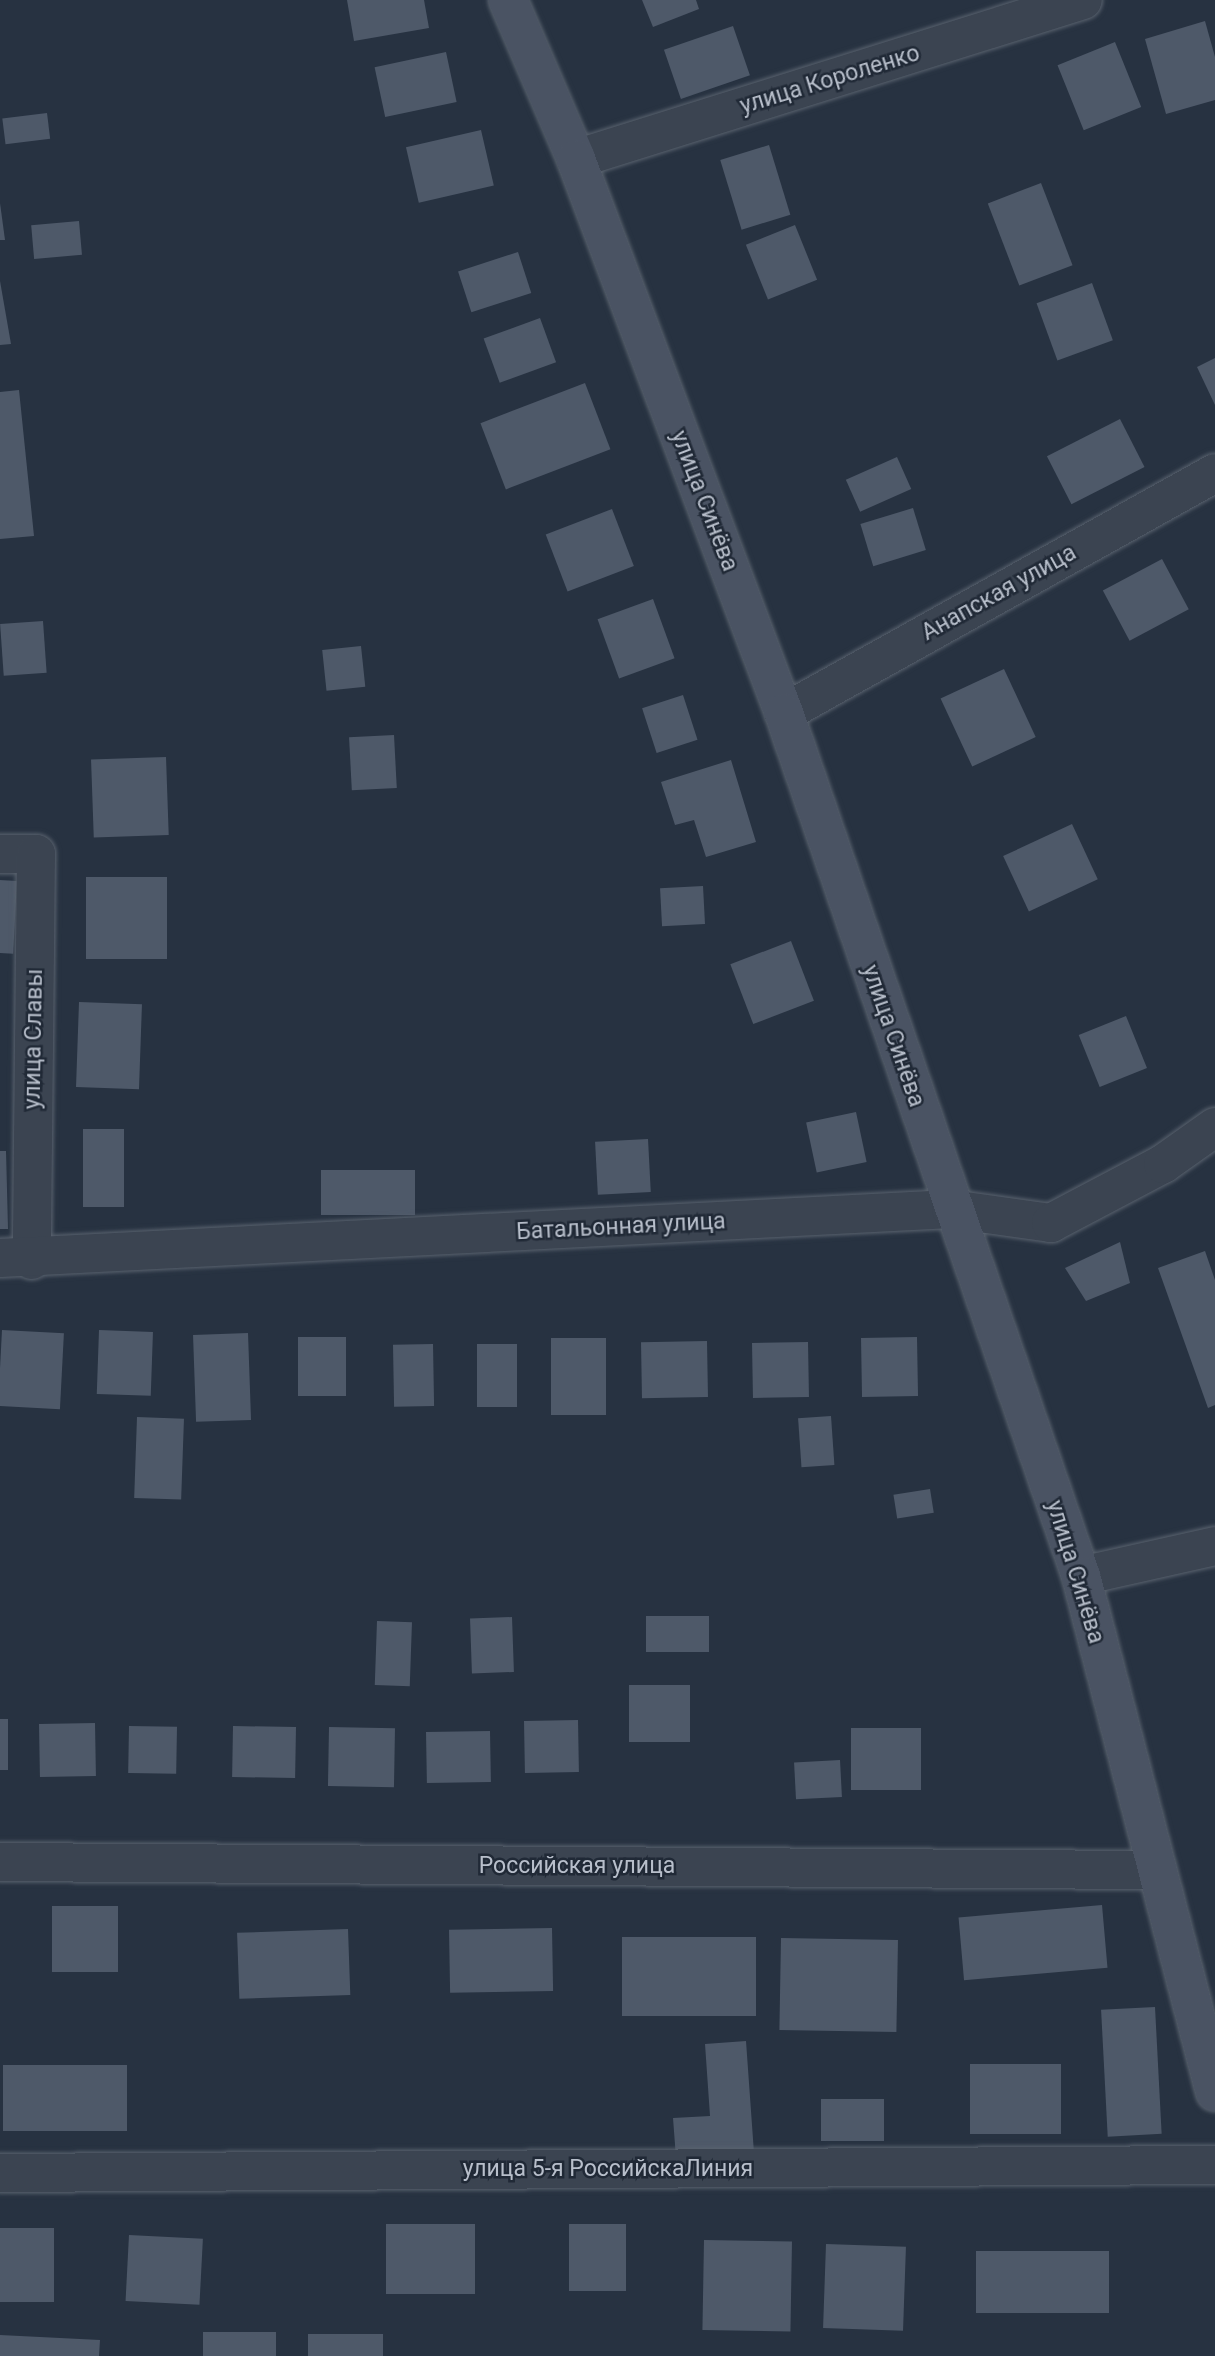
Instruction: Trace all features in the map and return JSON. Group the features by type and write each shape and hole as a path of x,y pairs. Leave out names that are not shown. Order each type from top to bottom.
{"main road":[{"name":"улица Синёва","path":"508,0 576,159 784,713 951,1209 1081,1576 1154,1870 1215,2092"}],"street":[{"name":"улица Короленко","path":"576,159 1083,0"},
{"name":"Анапская улица","path":"784,713 1215,473"},
{"name":"улица Славы","path":"0,855 36,854 16,1259"},
{"name":"Батальонная улица","path":"16,1259 951,1209 1051,1223 1163,1164 1215,1127"},
{"path":"1081,1576 1215,1546"},
{"name":"Российская улица","path":"0,1862 1154,1870"},
{"name":"улица 5-я РоссийскаЛиния","path":"0,2174 1215,2165"}],"building":[{"path":"347,0 424,0 429,28 354,41"},
{"path":"642,0 696,0 699,9 653,27"},
{"path":"1205,21 1215,57 1215,100 1166,114 1145,39"},
{"path":"733,26 750,75 681,99 664,50"},
{"path":"1115,42 1141,107 1084,130 1058,65"},
{"path":"446,52 457,102 385,117 375,67"},
{"path":"47,113 50,139 6,144 2,118"},
{"path":"481,130 494,186 419,203 406,147"},
{"path":"769,145 790,215 742,230 720,160"},
{"path":"1041,183 1073,265 1019,286 988,203"},
{"path":"0,203 5,240 0,240"},
{"path":"79,221 82,255 34,259 31,225"},
{"path":"795,225 817,280 768,300 746,245"},
{"path":"518,252 531,293 471,312 458,271"},
{"path":"0,281 11,344 0,345"},
{"path":"1092,283 1113,340 1057,361 1037,303"},
{"path":"540,318 556,362 500,383 484,339"},
{"path":"1215,358 1215,405 1197,367"},
{"path":"585,383 610,449 506,489 480,423"},
{"path":"19,390 34,536 0,539 0,392"},
{"path":"1120,419 1145,467 1071,504 1047,456"},
{"path":"897,457 911,489 860,512 846,480"},
{"path":"913,508 926,550 873,566 860,524"},
{"path":"612,509 634,566 568,591 546,534"},
{"path":"1162,559 1189,609 1130,641 1103,590"},
{"path":"653,599 675,658 619,678 598,619"},
{"path":"43,621 47,673 4,676 0,624"},
{"path":"361,646 365,687 326,691 322,650"},
{"path":"1004,669 1036,737 972,767 941,699"},
{"path":"683,695 698,740 657,753 642,708"},
{"path":"394,735 397,788 352,790 349,737"},
{"path":"166,757 169,835 94,838 91,760"},
{"path":"731,760 756,842 706,857 694,820 675,825 661,782"},
{"path":"1072,824 1098,879 1029,911 1003,856"},
{"path":"86,877 167,877 167,959 86,959"},
{"path":"0,880 17,881 13,954 0,953"},
{"path":"703,886 705,924 662,926 660,888"},
{"path":"791,941 814,1001 753,1024 730,964"},
{"path":"79,1002 142,1004 139,1089 76,1087"},
{"path":"1126,1016 1147,1068 1100,1087 1079,1035"},
{"path":"856,1112 867,1162 817,1172 806,1123"},
{"path":"83,1129 124,1129 124,1207 83,1207"},
{"path":"648,1139 651,1192 598,1195 595,1142"},
{"path":"0,1151 6,1151 8,1229 0,1229"},
{"path":"321,1170 415,1170 415,1215 321,1215"},
{"path":"1120,1242 1130,1283 1086,1301 1065,1268"},
{"path":"1205,1251 1215,1280 1215,1405 1208,1408 1158,1268"},
{"path":"2,1330 64,1333 60,1409 0,1406"},
{"path":"99,1330 153,1332 151,1396 97,1394"},
{"path":"248,1333 251,1420 196,1422 193,1335"},
{"path":"298,1337 346,1337 346,1396 298,1396"},
{"path":"917,1337 918,1396 862,1397 861,1338"},
{"path":"551,1338 606,1338 606,1415 551,1415"},
{"path":"707,1341 708,1397 642,1398 641,1342"},
{"path":"808,1342 809,1397 753,1398 752,1343"},
{"path":"433,1344 434,1406 394,1407 393,1345"},
{"path":"477,1344 517,1344 517,1407 477,1407"},
{"path":"831,1416 834,1465 801,1467 798,1418"},
{"path":"137,1417 184,1419 181,1500 134,1498"},
{"path":"930,1489 934,1513 897,1518 893,1495"},
{"path":"646,1616 709,1616 709,1652 646,1652"},
{"path":"512,1617 514,1672 472,1673 470,1618"},
{"path":"377,1621 412,1622 410,1686 375,1685"},
{"path":"629,1685 690,1685 690,1742 629,1742"},
{"path":"0,1719 8,1719 8,1770 0,1770"},
{"path":"578,1720 579,1772 525,1773 524,1721"},
{"path":"95,1723 96,1776 40,1777 39,1724"},
{"path":"129,1726 177,1727 176,1774 128,1773"},
{"path":"233,1726 296,1727 295,1778 232,1777"},
{"path":"329,1727 395,1728 394,1787 328,1786"},
{"path":"851,1728 921,1728 921,1790 851,1790"},
{"path":"490,1731 491,1782 427,1783 426,1732"},
{"path":"840,1760 842,1797 796,1799 794,1762"},
{"path":"1102,1905 1107,1968 964,1980 959,1918"},
{"path":"52,1906 118,1906 118,1972 52,1972"},
{"path":"552,1928 553,1991 450,1993 449,1930"},
{"path":"348,1929 350,1995 239,1999 237,1933"},
{"path":"622,1937 756,1937 756,2016 622,2016"},
{"path":"781,1938 898,1940 896,2032 779,2030"},
{"path":"1155,2007 1162,2134 1108,2137 1101,2010"},
{"path":"746,2041 754,2153 676,2158 673,2118 710,2116 705,2044"},
{"path":"970,2064 1061,2064 1061,2134 970,2134"},
{"path":"3,2065 127,2065 127,2131 3,2131"},
{"path":"821,2099 884,2099 884,2141 821,2141"},
{"path":"386,2224 475,2224 475,2294 386,2294"},
{"path":"569,2224 626,2224 626,2291 569,2291"},
{"path":"0,2228 54,2228 54,2302 0,2302"},
{"path":"129,2235 203,2239 199,2305 126,2301"},
{"path":"704,2240 792,2242 790,2332 702,2330"},
{"path":"826,2244 906,2247 903,2331 823,2328"},
{"path":"976,2251 1109,2251 1109,2313 976,2313"},
{"path":"203,2332 276,2332 276,2356 203,2356"},
{"path":"308,2334 383,2334 383,2356 308,2356"},
{"path":"0,2335 100,2340 99,2356 0,2356"}]}
